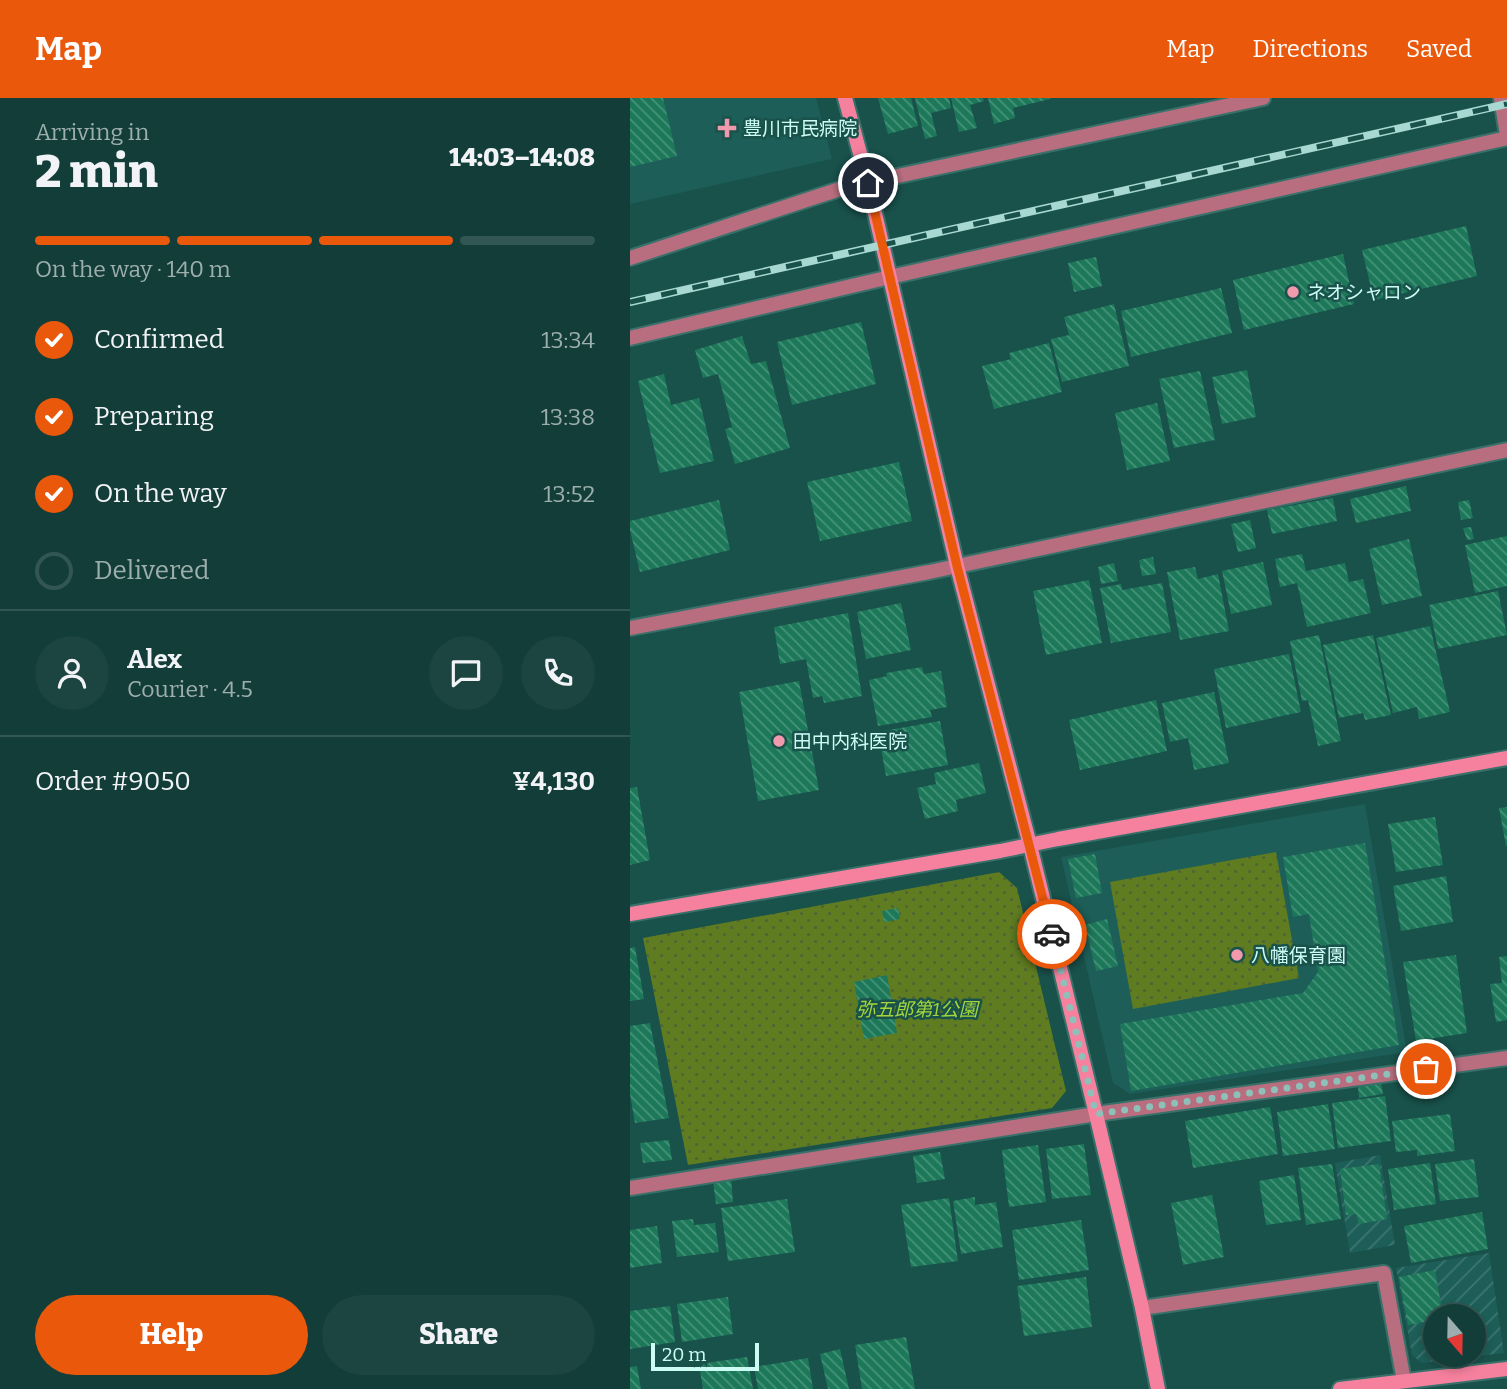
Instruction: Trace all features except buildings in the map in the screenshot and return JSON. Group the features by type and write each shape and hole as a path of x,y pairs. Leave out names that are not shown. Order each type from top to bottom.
{"street":[{"path":"845,98 868,183 957,566 1030,845 1096,1114 1142,1308 1158,1389"},
{"path":"630,258 846,187 1264,98"},
{"path":"630,338 1507,137 1501,98"},
{"path":"630,628 957,566 1507,450"},
{"path":"630,914 1030,845 1507,758"},
{"path":"630,1188 1096,1114 1507,1058"},
{"path":"1142,1308 1384,1273 1404,1381"},
{"path":"1340,1389 1507,1369"}],"shaded area":[{"name":"豊川市民病院","path":"630,98 816,98 832,159 630,204"},
{"name":"八幡保育園","path":"1365,804 1407,1052 1130,1094 1113,1083 1061,857"},
{"path":"1380,1155 1395,1245 1350,1253 1335,1163"},
{"path":"1489,1253 1504,1353 1486,1355 1486,1304 1423,1304 1423,1363 1412,1355 1396,1268"}],"green space":[{"path":"1276,852 1299,978 1133,1009 1110,882"},
{"name":"弥五郎第1公園","path":"999,872 1017,888 1066,1091 1052,1108 688,1165 643,938"}],"railway":[{"path":"630,302 1507,104"}],"way so far":[{"path":"1052,934 1096,1114 1426,1069"}],"place":[{"name":"豊川市民病院","path":"727,128"},
{"name":"ネオシャロン","path":"1293,292"},
{"name":"田中内科医院","path":"779,741"},
{"name":"八幡保育園","path":"1237,955"}],"route":[{"path":"868,183 957,566 1052,934"}]}
